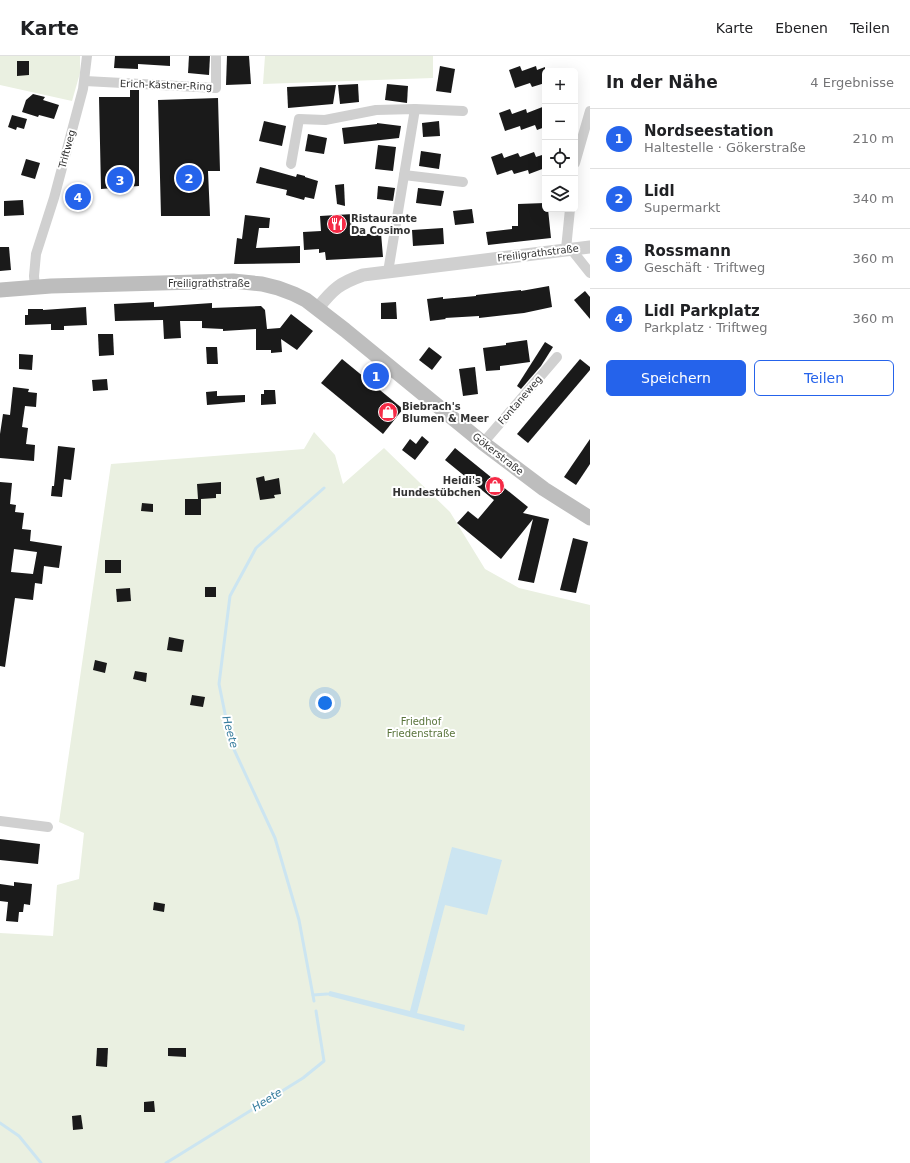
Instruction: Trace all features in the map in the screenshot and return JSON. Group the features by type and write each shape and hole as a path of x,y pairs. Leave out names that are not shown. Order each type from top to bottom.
{"main road":[{"name":"Freiligrathstraße","path":"0,290 35,287 233,282 262,284 278,288 294,294 318,308"},
{"name":"Gökerstraße","path":"318,308 484,443 544,489 590,518"}],"street":[{"name":"Triftweg","path":"35,287 34,276 36,254 54,198 85,81 87,56"},
{"name":"Erich-Kästner-Ring","path":"85,81 216,88 216,56"},
{"path":"388,272 415,109"},
{"path":"291,164 299,119 325,120 376,110 415,109 463,111"},
{"path":"578,153 590,111"},
{"path":"404,175 463,182"},
{"path":"570,212 569,249 590,273"},
{"name":"Freiligrathstraße","path":"318,308 338,286 363,275 590,247"},
{"name":"Fontaneweg","path":"484,443 557,357"},
{"path":"0,821 48,827"}],"green space":[{"path":"0,56 80,56 80,73 72,101 0,85"},
{"path":"265,56 433,56 433,78 263,84"},
{"name":"Friedhof Friedenstraße","path":"314,432 335,455 343,484 384,448 450,512 485,569 519,588 590,605 590,1163 0,1163 0,933 53,936 57,885 79,879 84,833 59,822 111,464 304,449"}],"water":[{"path":"452,847 502,860 487,915 445,905 417,1013 465,1025 464,1031 329,996 327,994 330,991 410,1011"}],"building":[{"path":"115,56 170,56 170,66 138,64 138,69 114,68"},
{"path":"189,56 210,56 209,75 188,73"},
{"path":"227,56 249,56 251,84 226,85"},
{"path":"17,61 29,61 29,75 17,76"},
{"path":"440,66 455,69 451,93 436,91"},
{"path":"520,66 522,71 536,66 537,70 542,68 542,84 532,87 530,83 515,88 509,70"},
{"path":"358,84 359,102 340,104 338,85"},
{"path":"387,84 408,86 407,103 385,100"},
{"path":"336,85 333,104 288,108 287,87"},
{"path":"130,90 139,90 139,186 101,189 99,97 130,97"},
{"path":"33,94 45,97 43,100 59,105 54,119 39,115 38,117 22,112 26,100"},
{"path":"218,98 220,171 208,171 210,216 161,216 158,100"},
{"path":"542,107 542,128 537,130 535,125 521,130 520,126 505,131 499,113 510,109 512,114 526,109 527,113"},
{"path":"12,115 27,119 24,129 17,127 16,130 8,127"},
{"path":"264,121 286,126 282,146 259,141"},
{"path":"439,121 440,136 423,137 422,123"},
{"path":"377,123 401,126 399,138 344,144 342,128"},
{"path":"308,134 327,138 324,154 305,151"},
{"path":"378,145 396,147 393,171 375,169"},
{"path":"421,151 441,154 439,169 419,166"},
{"path":"534,152 536,157 542,155 542,169 529,174 528,170 514,174 512,170 497,175 491,157 502,153 504,158 518,153 520,157"},
{"path":"26,159 40,163 35,179 21,175"},
{"path":"260,167 296,177 297,174 318,181 314,199 305,197 304,200 286,195 287,190 256,183"},
{"path":"344,184 345,206 337,204 335,185"},
{"path":"378,186 395,188 393,201 377,199"},
{"path":"418,188 444,191 441,206 416,203"},
{"path":"23,200 24,215 4,216 4,201"},
{"path":"542,203 542,212 548,212 551,238 488,245 486,232 512,229 512,226 518,226 518,204"},
{"path":"472,209 474,223 455,225 453,211"},
{"path":"353,214 354,235 381,233 383,257 326,260 325,252 319,253 319,249 304,250 303,232 321,231 320,216"},
{"path":"245,215 270,218 269,228 259,228 256,248 300,246 300,263 234,264 237,238 242,239"},
{"path":"443,228 444,244 413,246 412,230"},
{"path":"0,247 9,247 11,270 0,271"},
{"path":"549,286 552,307 524,313 479,318 479,316 445,318 446,319 430,321 427,299 476,296"},
{"path":"585,291 590,297 590,319 574,300"},
{"path":"154,302 154,307 212,303 212,308 261,306 265,310 267,329 280,328 291,314 313,331 297,350 281,339 282,352 271,353 271,350 256,350 256,329 223,331 223,329 202,328 202,321 180,321 181,338 164,339 163,320 115,321 114,304"},
{"path":"396,302 397,319 381,319 381,303"},
{"path":"86,307 87,325 64,326 64,330 51,330 51,324 25,325 25,315 28,315 28,309 43,310"},
{"path":"98,334 113,334 114,355 99,356"},
{"path":"527,340 530,362 500,366 500,370 486,371 483,348"},
{"path":"545,342 553,347 541,366 521,389 517,386"},
{"path":"206,347 217,347 218,364 207,364"},
{"path":"429,347 442,357 432,370 419,360"},
{"path":"19,354 33,355 32,370 19,369"},
{"path":"342,359 403,409 383,434 321,383"},
{"path":"580,359 590,367 590,370 528,443 517,434"},
{"path":"475,367 478,394 463,396 459,369"},
{"path":"107,379 108,390 93,391 92,380"},
{"path":"13,387 29,389 28,392 37,393 36,407 25,406 22,427 28,428 26,444 35,445 34,461 0,458 0,434 3,414 10,415"},
{"path":"264,390 275,390 276,404 261,405 261,394 264,394"},
{"path":"217,391 217,396 245,395 245,402 207,405 206,392"},
{"path":"422,436 429,442 415,460 402,450 410,439 416,444"},
{"path":"590,439 590,464 576,485 564,477"},
{"path":"58,446 75,448 71,480 64,479 62,497 51,496 52,486 54,486"},
{"path":"455,448 528,507 523,513 549,519 534,583 518,580 533,519 501,559 457,523 468,511 478,519 494,500 445,460"},
{"path":"264,476 265,481 279,478 281,494 274,495 275,498 260,500 256,478"},
{"path":"0,482 12,483 10,504 16,505 15,512 24,513 22,529 31,530 30,541 62,546 59,568 44,566 42,584 35,583 33,600 15,598 5,667 0,666","holes":["14,549 37,552 33,574 11,572"]},
{"path":"221,482 221,494 216,494 216,498 201,499 201,515 185,515 185,499 198,499 197,484"},
{"path":"142,503 153,504 153,512 141,511"},
{"path":"573,538 588,542 576,593 560,590"},
{"path":"105,560 121,560 121,573 105,573"},
{"path":"205,587 216,587 216,597 205,597"},
{"path":"130,588 131,601 117,602 116,589"},
{"path":"169,637 184,640 182,652 167,650"},
{"path":"95,660 107,663 105,673 93,670"},
{"path":"135,671 147,673 146,682 133,679"},
{"path":"192,695 205,697 203,707 190,705"},
{"path":"0,839 40,844 38,864 0,860"},
{"path":"14,882 32,884 30,905 24,904 23,912 19,912 18,922 6,921 8,902 0,901 0,884 14,886"},
{"path":"154,902 165,904 164,912 153,910"},
{"path":"97,1048 108,1048 107,1067 96,1066"},
{"path":"168,1048 186,1048 186,1057 168,1056"},
{"path":"154,1101 155,1112 144,1112 144,1102"},
{"path":"81,1115 83,1129 73,1130 72,1116"}],"waterway":[{"name":"Heete","path":"314,1001 299,920 275,838 231,743 219,684 230,596 256,548 324,488"},
{"path":"313,995 327,994"},
{"name":"Heete","path":"166,1163 303,1078 324,1061 316,1011"},
{"name":"Heete","path":"0,1123 19,1136 41,1163"}],"place":[{"name":"Lidl","path":"189,178"},
{"name":"Rossmann","path":"120,180"},
{"name":"Lidl Parkplatz","path":"78,197"},
{"name":"Ristaurante Da Cosimo","path":"337,224"},
{"name":"Nordseestation","path":"376,376"},
{"name":"Biebrach's Blumen & Meer","path":"388,412"},
{"name":"Heidi's Hundestübchen","path":"495,486"}]}
